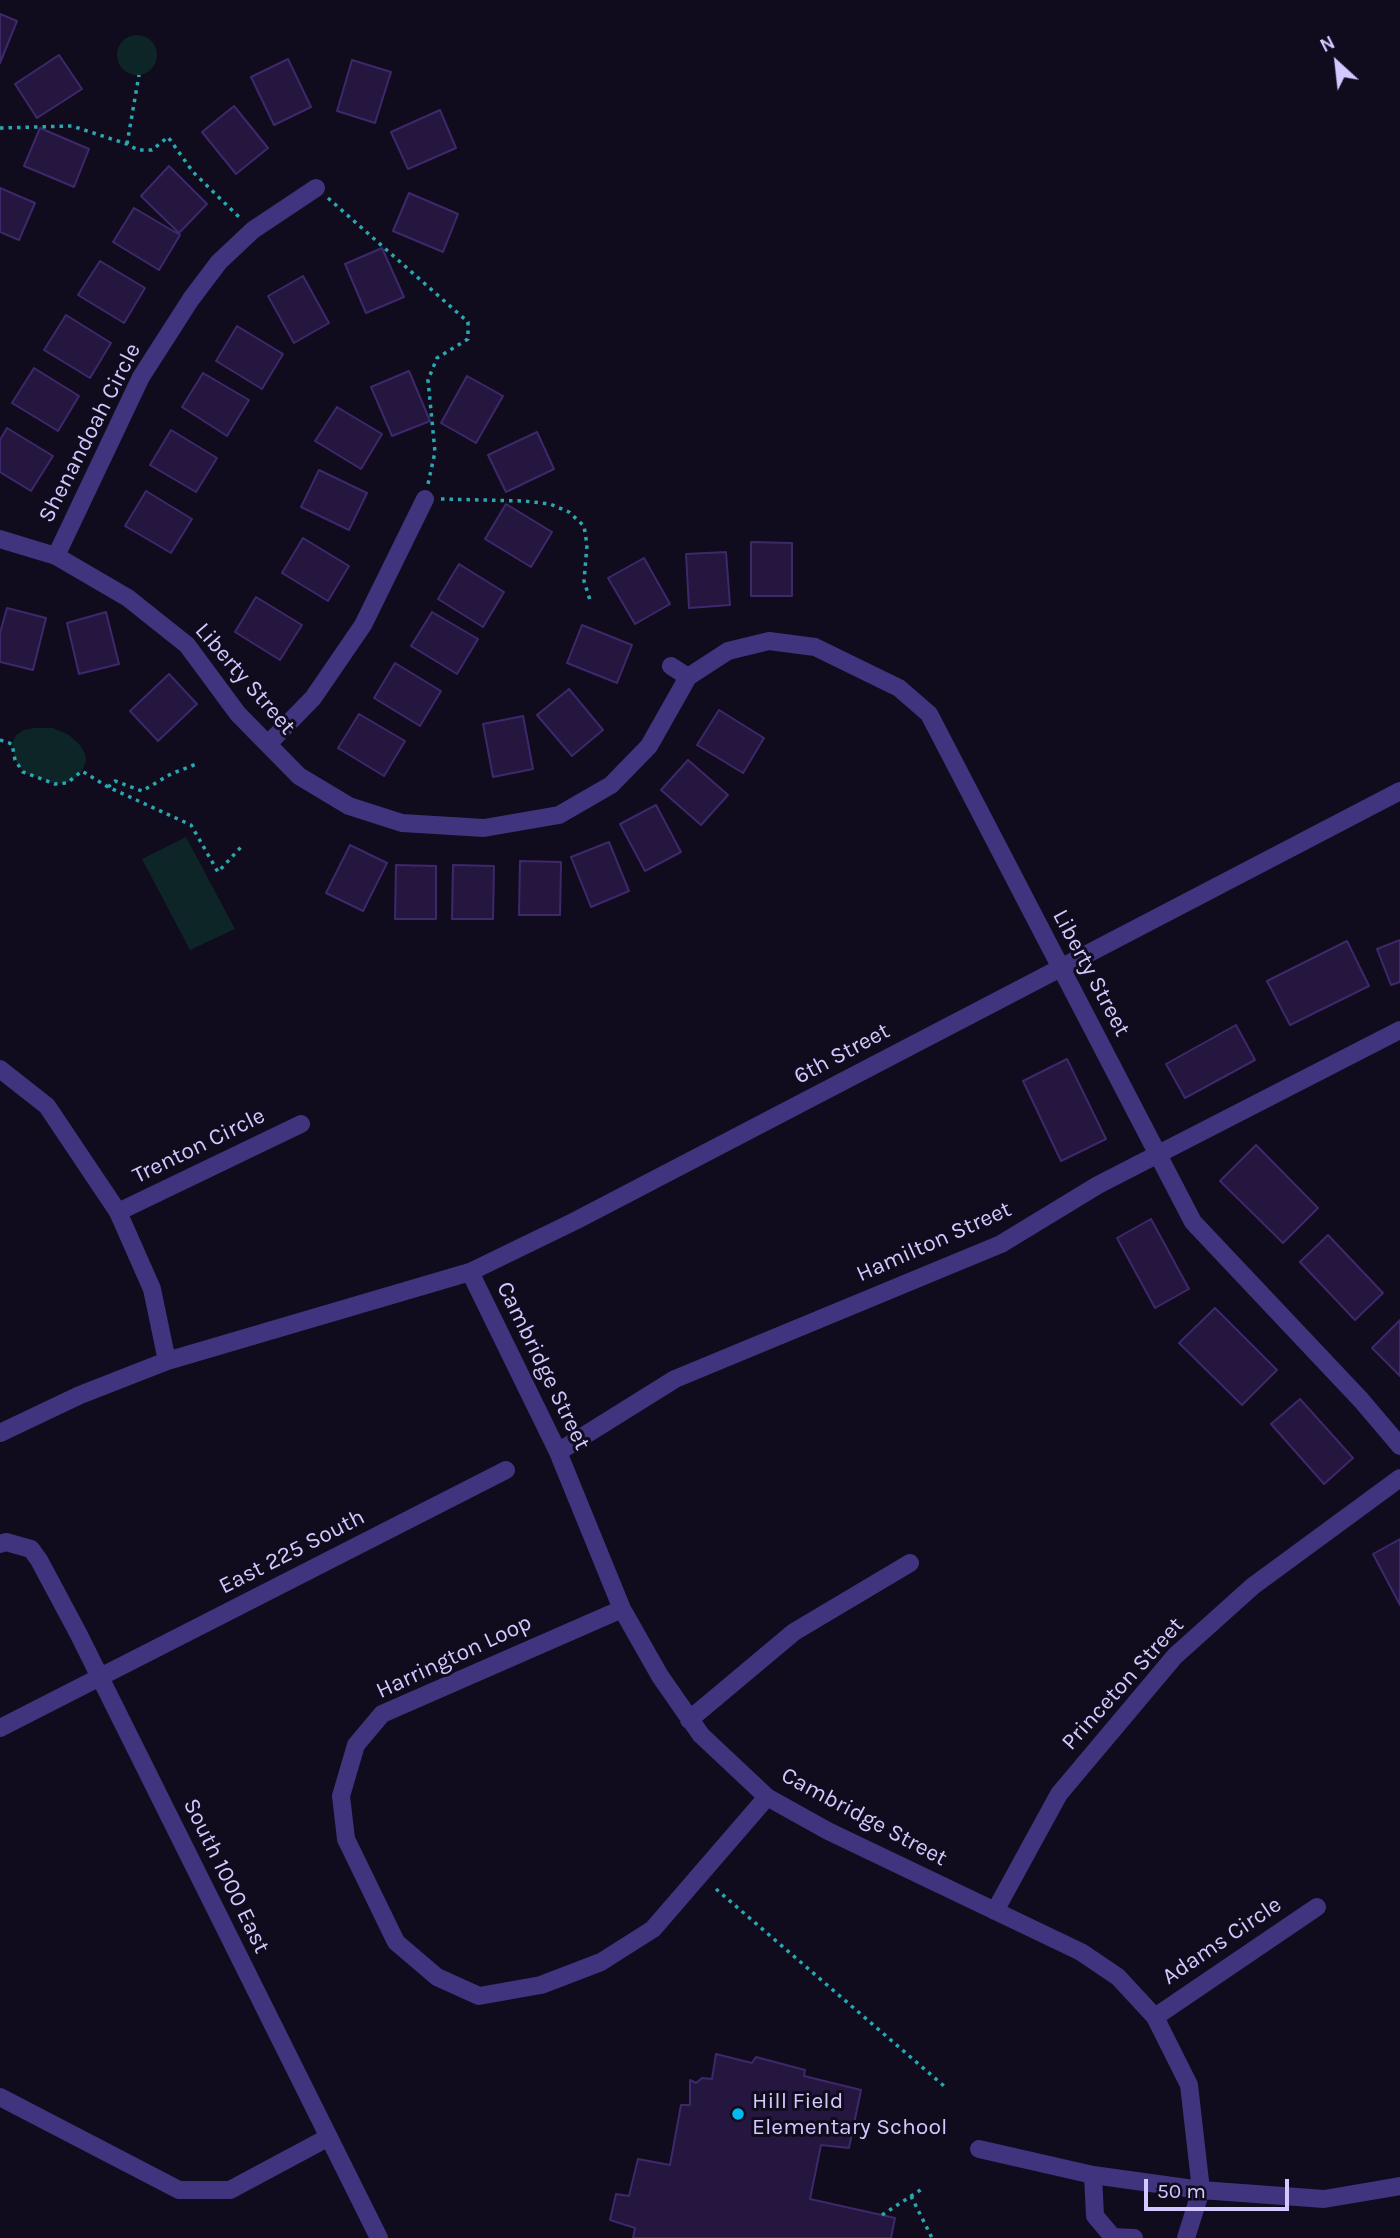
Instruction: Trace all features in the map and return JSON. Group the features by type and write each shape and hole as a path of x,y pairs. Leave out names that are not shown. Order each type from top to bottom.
{"street":[{"name":"Shenandoah Circle","path":"56,556 141,377 191,299 219,262 253,230 316,188"},
{"path":"268,744 313,698 363,625 425,499"},
{"name":"Liberty Street","path":"0,539 56,556 128,598 187,645 238,714 299,776 349,806 402,823 484,828 559,815 611,785 649,746 688,677 728,651 769,641 815,648 899,688 929,714 1193,1222 1361,1400 1400,1446"},
{"path":"671,666 688,677"},
{"name":"6th Street","path":"167,1361 470,1272 575,1221 1400,791"},
{"name":"Hamilton Street","path":"558,1452 675,1379 1001,1244 1098,1185 1400,1030"},
{"path":"0,1069 47,1106 118,1212 152,1289 167,1361 80,1395 0,1433"},
{"name":"Trenton Circle","path":"118,1212 301,1124"},
{"name":"Cambridge Street","path":"470,1272 558,1452 622,1609 689,1720 701,1735 767,1797 828,1831 1081,1952 1118,1977 1155,2017 1189,2085 1202,2190"},
{"name":"East 225 South","path":"0,1728 506,1471"},
{"name":"Princeton Street","path":"995,1911 1059,1794 1175,1656 1252,1586 1400,1478"},
{"name":"South 1000 East","path":"0,1544 6,1542 31,1549 39,1560 379,2238"},
{"path":"689,1720 794,1632 910,1563"},
{"name":"Harrington Loop","path":"622,1609 382,1714 356,1745 341,1796 346,1839 396,1942 437,1977 479,1996 541,1985 601,1962 653,1929 767,1797"},
{"name":"Adams Circle","path":"1155,2017 1317,1907"},
{"path":"0,2096 179,2189 229,2190 329,2137"},
{"path":"979,2149 1093,2175 1202,2190 1324,2199 1400,2186"},
{"path":"1093,2175 1095,2216 1113,2237 1134,2238"},
{"path":"1186,2238 1202,2190"}],"path":[{"path":"127,144 139,75"},
{"path":"0,128 72,126 138,150 152,150 168,137 193,172 253,230"},
{"path":"316,188 468,322 468,339 437,358 428,380 435,452 425,499 524,501 550,504 569,512 584,526 587,545 584,582 590,600"},
{"path":"0,740 12,744 15,760 23,772 55,784 67,783 82,771 108,787 191,825 218,872 241,847"},
{"path":"108,787 115,781 142,791 171,774 199,763"},
{"path":"716,1889 944,2086"},
{"path":"882,2215 922,2189"},
{"path":"911,2195 932,2238"}],"green space":[{"path":"137,35 151,41 157,55 151,69 137,75 123,69 117,55 123,41"},
{"path":"35,728 53,728 69,735 79,744 85,753 86,761 77,777 67,783 55,784 23,772 15,760 12,744 16,735"},
{"path":"186,837 235,929 190,950 142,859"}],"building":[{"path":"0,14 17,21 0,63"},
{"path":"59,55 82,89 37,118 15,84"},
{"path":"288,59 311,107 274,125 251,77"},
{"path":"352,60 391,72 375,123 337,111"},
{"path":"234,106 268,148 236,174 202,132"},
{"path":"440,110 456,148 408,169 391,132"},
{"path":"40,128 89,149 74,187 24,166"},
{"path":"169,166 207,204 179,233 141,196"},
{"path":"0,188 35,203 19,240 0,232"},
{"path":"409,193 458,214 443,252 393,231"},
{"path":"134,208 180,235 159,270 113,242"},
{"path":"382,248 404,297 366,313 345,264"},
{"path":"100,261 145,288 124,323 78,295"},
{"path":"303,276 329,323 294,343 268,296"},
{"path":"66,315 111,343 90,378 44,350"},
{"path":"237,326 283,354 262,389 216,361"},
{"path":"34,368 79,396 58,431 12,403"},
{"path":"409,371 430,421 392,436 371,387"},
{"path":"203,373 249,400 227,436 182,407"},
{"path":"467,376 503,396 476,443 441,423"},
{"path":"337,407 382,434 361,469 315,441"},
{"path":"7,428 53,456 31,491 0,472 0,440"},
{"path":"171,430 217,458 196,492 150,465"},
{"path":"537,432 554,469 506,492 488,455"},
{"path":"319,470 367,493 349,530 301,507"},
{"path":"146,491 192,519 171,553 125,526"},
{"path":"506,504 552,532 531,567 485,539"},
{"path":"303,538 349,566 328,601 282,573"},
{"path":"751,542 792,543 792,596 751,596"},
{"path":"726,552 730,605 689,608 686,554"},
{"path":"644,558 670,604 635,624 608,578"},
{"path":"459,564 504,592 483,627 438,599"},
{"path":"256,597 302,625 280,660 235,632"},
{"path":"7,608 46,618 33,670 0,662 0,633"},
{"path":"106,612 119,664 79,674 67,623"},
{"path":"432,612 478,639 457,674 411,646"},
{"path":"582,625 632,645 617,683 567,663"},
{"path":"395,663 441,691 420,726 374,698"},
{"path":"169,674 197,704 158,741 130,711"},
{"path":"569,689 603,730 572,756 537,715"},
{"path":"719,710 764,738 743,773 697,745"},
{"path":"359,714 405,741 384,776 338,748"},
{"path":"523,716 533,769 493,777 483,724"},
{"path":"688,760 728,795 701,825 661,790"},
{"path":"656,805 681,852 645,871 620,824"},
{"path":"609,842 629,891 591,907 571,857"},
{"path":"350,845 387,863 363,911 326,893"},
{"path":"520,861 561,862 560,915 519,915"},
{"path":"396,865 436,866 436,919 395,919"},
{"path":"453,865 494,866 493,919 452,919"},
{"path":"1400,940 1400,982 1391,985 1377,949"},
{"path":"1347,941 1369,986 1290,1025 1267,981"},
{"path":"1236,1025 1255,1060 1185,1098 1166,1064"},
{"path":"1067,1059 1106,1139 1061,1161 1023,1081"},
{"path":"1256,1145 1318,1208 1283,1243 1220,1181"},
{"path":"1151,1219 1189,1289 1155,1308 1117,1238"},
{"path":"1328,1235 1383,1293 1355,1320 1300,1262"},
{"path":"1215,1308 1277,1370 1242,1405 1179,1343"},
{"path":"1400,1320 1400,1376 1372,1348"},
{"path":"1300,1399 1353,1458 1324,1484 1271,1424"},
{"path":"1400,1539 1400,1605 1373,1554"},
{"path":"716,2054 752,2063 756,2057 805,2070 804,2076 861,2090 849,2148 821,2145 810,2199 895,2218 891,2238 633,2238 635,2228 610,2220 616,2194 629,2196 638,2159 670,2165 681,2105 690,2105 690,2080 696,2083 702,2078 712,2079"}],"place":[{"name":"Hill Field Elementary School","path":"738,2114"}]}
